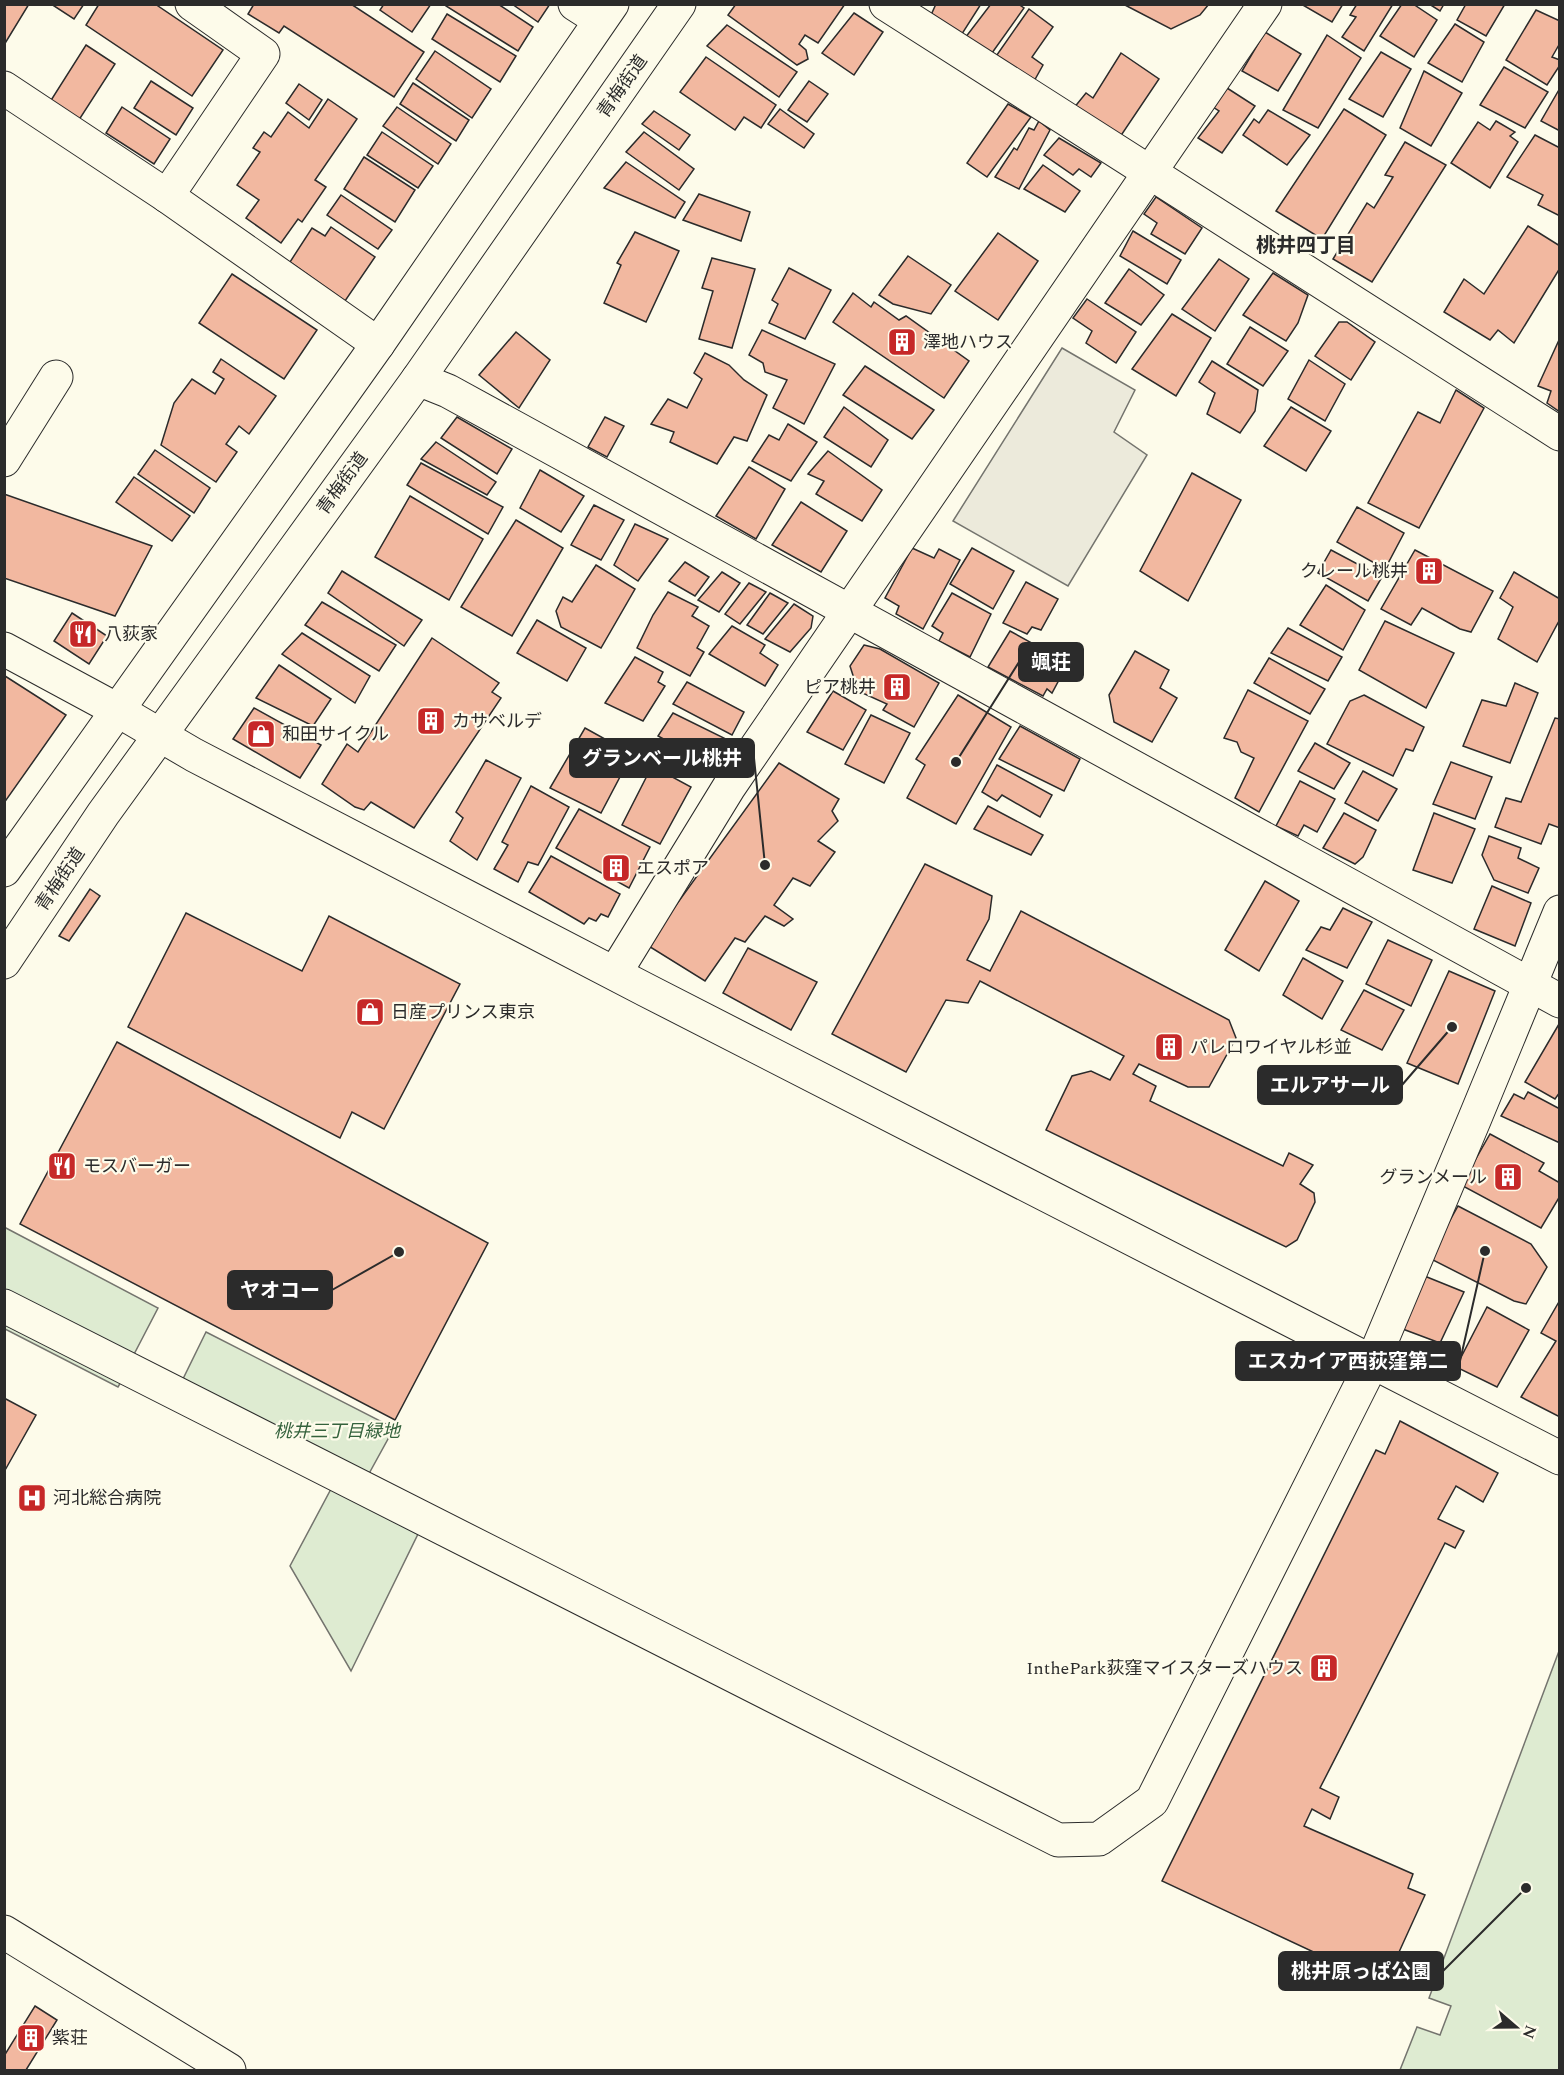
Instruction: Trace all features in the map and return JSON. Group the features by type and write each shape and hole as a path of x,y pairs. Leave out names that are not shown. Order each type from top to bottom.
{"street":[{"path":"167,196 263,54 192,4"},
{"name":"青梅街道","path":"4,962 103,814 418,379 679,4"},
{"path":"886,4 1560,434"},
{"path":"615,974 729,787 1265,4"},
{"path":"4,870 378,344 596,10"},
{"path":"4,88 167,196 378,344"},
{"path":"4,460 56,377"},
{"path":"418,379 448,391 1560,1001"},
{"path":"4,649 119,711 160,736 615,974 1560,1458"},
{"path":"4,1306 1058,1840 1099,1839 1152,1801 1372,1363 1560,912"},
{"path":"4,1932 229,2070"}],"green space":[{"path":"4,1227 158,1308 131,1360 5,1294"},
{"path":"4,1313 125,1375 118,1387 5,1329"},
{"name":"桃井三丁目緑地","path":"206,1332 394,1428 366,1479 181,1383"},
{"name":"桃井三丁目緑地","path":"331,1489 418,1534 351,1671 290,1566"},
{"path":"1559,1651 1559,2070 1400,2070 1417,2027 1440,2035 1451,2006 1429,1998"}],"shaded area":[{"path":"1062,348 1135,390 1114,432 1147,455 1068,586 953,521"}],"building":[{"path":"4,4 29,4 4,45"},
{"path":"51,4 84,4 74,19"},
{"path":"99,4 155,4 223,50 192,96 86,25"},
{"path":"254,4 351,4 424,52 394,97 284,26 279,33 248,14"},
{"path":"384,4 431,4 412,32 380,10"},
{"path":"447,4 498,4 533,27 518,51 446,6"},
{"path":"512,4 550,4 538,22"},
{"path":"736,4 845,4 818,43 805,35 799,44 806,50 808,59 797,65 728,15"},
{"path":"936,4 981,4 960,37 931,15"},
{"path":"991,4 1018,4 1024,8 992,53 965,38"},
{"path":"1123,4 1209,4 1200,15 1171,29"},
{"path":"1301,4 1343,4 1332,22"},
{"path":"1357,4 1393,4 1364,51 1342,37 1356,17 1350,15"},
{"path":"1402,4 1413,4 1437,20 1414,57 1380,36"},
{"path":"1429,4 1444,4 1440,11"},
{"path":"1466,4 1505,4 1486,36 1457,20"},
{"path":"1029,9 1053,27 1032,57 1043,65 1033,83 992,62"},
{"path":"1536,10 1560,21 1560,43 1552,57 1560,60 1560,65 1547,85 1506,60"},
{"path":"854,13 883,32 854,75 822,53"},
{"path":"447,14 516,56 500,82 432,39"},
{"path":"1455,24 1484,42 1462,82 1428,63"},
{"path":"727,25 797,72 779,97 707,46"},
{"path":"1265,32 1301,54 1278,91 1242,71"},
{"path":"1327,35 1361,58 1318,128 1283,110"},
{"path":"86,45 115,64 77,123 48,105"},
{"path":"435,51 491,89 472,118 416,79"},
{"path":"1381,52 1411,69 1383,117 1349,99"},
{"path":"1121,53 1159,79 1120,137 1073,109 1086,93 1093,98"},
{"path":"706,57 776,105 761,128 744,117 735,130 680,92"},
{"path":"1504,67 1548,92 1525,128 1480,105"},
{"path":"1424,71 1462,93 1431,146 1400,128"},
{"path":"151,81 193,108 176,135 134,108"},
{"path":"809,81 828,94 807,122 788,110"},
{"path":"413,83 469,120 456,141 400,104"},
{"path":"299,84 322,100 309,120 286,103"},
{"path":"1227,88 1255,106 1222,153 1198,138 1219,111 1213,107"},
{"path":"1560,88 1560,131 1541,121"},
{"path":"328,99 357,119 315,180 326,187 302,222 298,219 281,243 246,218 259,200 237,185 260,152 253,148 264,132 271,137 288,112 309,128"},
{"path":"1008,104 1031,117 987,177 967,163"},
{"path":"122,107 170,139 154,164 106,133"},
{"path":"397,107 451,144 438,164 383,126"},
{"path":"780,109 814,134 804,148 768,124"},
{"path":"1344,109 1386,135 1322,239 1276,211"},
{"path":"1268,110 1310,135 1287,165 1243,135 1254,119 1259,123"},
{"path":"654,111 690,135 679,150 642,124"},
{"path":"1039,121 1050,130 1019,189 995,177 1014,148 1017,150 1029,128 1034,130"},
{"path":"1496,121 1515,132 1510,136 1518,142 1490,188 1451,163 1478,122 1490,130"},
{"path":"382,132 433,166 418,188 367,155"},
{"path":"644,132 694,169 679,190 626,152"},
{"path":"1535,135 1560,148 1560,216 1538,205 1543,195 1507,177"},
{"path":"1059,138 1101,163 1091,177 1079,169 1073,175 1044,155"},
{"path":"1405,142 1446,165 1372,282 1333,259 1367,203 1374,208 1393,177 1385,175"},
{"path":"364,157 415,190 395,222 344,189"},
{"path":"626,162 685,202 675,218 604,188"},
{"path":"1043,165 1080,191 1065,212 1024,189"},
{"path":"699,194 750,212 741,241 683,220"},
{"path":"341,195 392,230 378,249 327,215"},
{"path":"1156,197 1202,228 1185,254 1151,234 1157,223 1144,214"},
{"path":"1528,226 1560,246 1560,268 1514,343 1498,330 1490,340 1444,312 1464,279 1484,294"},
{"path":"331,227 375,257 345,301 290,262 312,228 325,236"},
{"path":"1133,231 1181,260 1167,284 1120,256"},
{"path":"635,232 679,251 646,322 604,303 621,265 617,263"},
{"path":"998,233 1038,261 998,320 955,291"},
{"path":"908,256 951,285 931,314 893,304 879,295"},
{"path":"712,258 755,269 732,348 699,339 713,291 702,288"},
{"path":"1219,259 1249,279 1215,331 1182,309"},
{"path":"789,268 831,290 805,339 769,323 778,304 772,300"},
{"path":"1129,269 1164,295 1141,325 1105,303"},
{"path":"1273,273 1308,295 1298,323 1286,341 1243,315"},
{"path":"232,274 317,330 284,379 199,323"},
{"name":"澤地ハウス","path":"853,293 871,307 874,302 899,320 906,316 969,361 944,398 833,322"},
{"path":"1087,299 1136,332 1116,363 1086,343 1092,331 1073,318"},
{"path":"1172,314 1211,338 1176,396 1132,369"},
{"path":"1339,322 1347,322 1375,342 1351,380 1315,356"},
{"path":"1250,327 1288,351 1263,386 1227,364"},
{"path":"762,330 835,364 804,424 773,408 787,380 765,372 763,363 749,355"},
{"path":"516,332 550,360 519,408 479,375"},
{"path":"1559,340 1560,412 1547,403 1551,391 1538,386"},
{"path":"705,353 729,365 744,380 767,395 747,441 734,437 717,464 670,442 674,432 651,424 668,399 687,408 702,379 694,373"},
{"path":"221,359 276,396 249,434 239,426 226,444 237,452 216,482 161,445 174,403 192,379 215,394 224,379 213,372"},
{"path":"1309,360 1345,384 1325,421 1288,399"},
{"path":"1212,361 1258,390 1255,411 1240,433 1207,414 1215,393 1199,382"},
{"path":"865,366 934,410 912,439 843,395"},
{"path":"1456,390 1484,408 1419,528 1368,503 1418,412 1440,423"},
{"path":"844,407 888,440 871,467 824,437"},
{"path":"1291,407 1331,431 1306,471 1264,446"},
{"path":"457,417 512,449 497,474 441,438"},
{"path":"605,417 624,426 607,457 588,447"},
{"path":"788,424 817,442 791,481 752,461 769,435 779,440"},
{"path":"436,442 496,482 487,495 421,459"},
{"path":"155,450 210,488 194,513 138,474"},
{"path":"828,451 882,490 862,521 816,494 824,481 808,474"},
{"path":"421,463 503,507 488,534 407,485"},
{"path":"749,467 785,489 756,539 716,516"},
{"path":"540,470 584,496 561,532 520,508"},
{"path":"1192,473 1241,500 1188,601 1140,571"},
{"path":"134,477 190,516 172,541 116,502"},
{"path":"4,494 152,546 115,616 4,578"},
{"path":"410,496 483,539 449,600 375,557"},
{"path":"801,502 847,531 821,572 772,545"},
{"path":"594,505 624,520 601,560 571,545"},
{"path":"1357,507 1404,533 1385,569 1337,542"},
{"path":"516,520 563,548 512,636 461,607"},
{"path":"635,524 668,539 638,581 614,565"},
{"path":"912,548 934,558 939,549 960,560 923,629 896,614 899,606 885,598"},
{"path":"972,548 1014,571 993,609 950,584"},
{"path":"1331,550 1382,577 1368,601 1318,573"},
{"name":"クレール桃井","path":"1415,550 1493,591 1471,632 1460,629 1422,608 1411,625 1381,609"},
{"path":"685,562 709,577 695,596 669,581"},
{"path":"596,565 635,589 601,648 561,627 556,611 563,597 572,602"},
{"path":"342,571 422,620 404,646 328,593"},
{"path":"722,572 740,583 719,612 698,600"},
{"path":"1514,572 1560,599 1560,619 1537,662 1498,639 1513,607 1500,598"},
{"path":"1026,582 1058,599 1041,630 1032,627 1027,634 1003,623"},
{"path":"749,583 766,592 740,624 725,614"},
{"path":"1326,585 1365,610 1343,650 1300,625"},
{"path":"668,592 698,607 692,616 709,626 697,648 704,652 690,676 637,648 653,615"},
{"path":"770,593 788,603 763,634 747,625"},
{"path":"952,593 991,614 970,657 939,641 943,633 932,626"},
{"path":"322,602 396,645 379,671 305,625"},
{"path":"794,604 813,616 811,628 790,652 765,639"},
{"path":"72,613 107,636 89,664 54,641"},
{"path":"537,620 586,648 567,681 517,653"},
{"path":"1385,621 1454,653 1426,708 1359,670"},
{"path":"732,626 765,645 760,653 778,665 765,686 709,654"},
{"path":"1288,628 1342,657 1328,681 1271,653"},
{"path":"1010,631 1068,663 1052,693 1047,689 1043,696 988,667"},
{"path":"302,633 370,676 355,703 282,654"},
{"name":"カサベルデ","path":"432,638 499,683 492,692 501,698 414,828 371,802 364,810 355,807 322,784 347,744 358,752"},
{"name":"ピア桃井","path":"864,645 880,649 939,683 914,727 883,710 887,704 858,691 850,666"},
{"path":"1135,651 1169,670 1160,688 1177,698 1152,742 1114,722 1109,695"},
{"path":"635,657 663,672 658,682 665,686 643,721 605,703"},
{"path":"1269,658 1325,689 1310,714 1254,683"},
{"path":"279,665 331,699 313,726 256,698"},
{"path":"4,677 66,715 4,803"},
{"path":"687,682 744,712 732,735 673,704"},
{"path":"1515,683 1538,693 1510,763 1463,746 1482,700 1506,706"},
{"path":"1248,690 1308,721 1259,812 1235,798 1254,758 1241,752 1237,742 1224,738"},
{"path":"833,691 866,710 843,750 807,732"},
{"path":"958,695 1011,727 956,824 907,798 925,765 916,759"},
{"path":"1364,695 1424,727 1413,751 1406,749 1393,776 1327,744 1350,701"},
{"path":"254,708 321,745 300,778 233,739"},
{"path":"673,713 728,740 718,762 708,763 658,736"},
{"path":"871,715 910,733 884,783 845,764"},
{"path":"1555,718 1560,719 1560,828 1549,824 1541,844 1495,827 1506,798 1521,802"},
{"path":"1020,726 1080,759 1064,791 999,759"},
{"path":"585,728 632,754 601,813 550,788"},
{"path":"1315,743 1350,763 1334,789 1298,771"},
{"path":"486,760 521,778 477,860 450,841 463,818 456,812"},
{"path":"1451,762 1492,777 1475,819 1433,804"},
{"path":"779,763 839,799 832,811 838,821 818,841 835,852 810,886 793,878 774,905 793,919 784,926 765,916 745,942 735,938 705,981 647,945"},
{"path":"997,765 1052,795 1040,817 1002,795 997,801 982,792"},
{"path":"652,766 691,787 660,844 622,825"},
{"path":"1363,771 1397,789 1378,821 1345,803"},
{"path":"1300,781 1335,799 1317,832 1304,825 1298,836 1276,826"},
{"path":"531,786 569,807 538,865 528,862 518,882 494,869 508,845 502,842"},
{"path":"988,806 1043,835 1031,855 974,829"},
{"name":"エスポア","path":"579,809 650,847 629,888 556,848"},
{"path":"1344,813 1376,830 1363,857 1355,864 1323,848"},
{"path":"1434,813 1475,829 1452,883 1413,870"},
{"path":"1489,836 1521,848 1518,858 1539,868 1528,893 1494,880 1482,855"},
{"path":"551,856 620,894 608,917 601,914 596,921 589,918 584,924 529,892"},
{"name":"パレロワイヤル杉並","path":"925,864 992,896 989,919 967,960 990,971 1021,911 1229,1020 1236,1038 1209,1087 1188,1087 1139,1064 1133,1074 1156,1086 1150,1101 1283,1166 1289,1153 1313,1165 1300,1184 1314,1193 1315,1202 1297,1240 1286,1247 1046,1130 1072,1076 1091,1071 1110,1080 1124,1056 980,981 968,1003 946,1000 906,1072 832,1034"},
{"path":"1265,881 1299,901 1259,971 1225,950"},
{"path":"1492,886 1531,903 1515,946 1474,929"},
{"path":"90,889 100,896 69,941 59,936"},
{"path":"1343,908 1372,922 1347,968 1306,950 1321,927 1330,930"},
{"path":"186,913 302,971 329,916 460,984 384,1129 352,1112 340,1138 128,1027"},
{"path":"1388,940 1432,960 1411,1006 1366,984"},
{"path":"748,948 817,982 791,1030 723,993"},
{"path":"1303,958 1343,981 1322,1019 1283,995"},
{"path":"1449,971 1495,991 1458,1084 1407,1063"},
{"path":"1364,990 1404,1010 1382,1050 1341,1030"},
{"path":"1559,1024 1560,1092 1555,1099 1525,1082"},
{"path":"117,1042 488,1243 395,1420 20,1224"},
{"path":"1528,1092 1560,1109 1560,1143 1501,1116 1514,1094 1524,1099"},
{"name":"グランメール","path":"1490,1134 1544,1163 1539,1171 1560,1183 1560,1196 1541,1228 1461,1185"},
{"path":"1458,1206 1531,1244 1547,1267 1526,1304 1514,1301 1429,1258"},
{"path":"1422,1275 1464,1292 1440,1343 1400,1328"},
{"path":"1560,1300 1560,1417 1521,1397 1556,1341 1541,1333"},
{"path":"1487,1307 1529,1330 1497,1387 1456,1367"},
{"path":"4,1398 36,1415 4,1472"},
{"name":"InthePark荻窪マイスターズハウス","path":"1400,1421 1498,1473 1483,1502 1456,1486 1438,1519 1464,1531 1455,1548 1445,1543 1320,1788 1339,1797 1330,1819 1312,1809 1304,1826 1413,1874 1408,1888 1425,1895 1384,1985 1162,1881 1376,1450 1385,1454"},
{"name":"紫荘","path":"35,2006 57,2020 26,2070 4,2070 4,2056"}],"place":[{"name":"澤地ハウス","path":"902,342"},
{"name":"クレール桃井","path":"1429,571"},
{"name":"八荻家","path":"83,634"},
{"name":"ピア桃井","path":"897,687"},
{"name":"カサベルデ","path":"431,721"},
{"name":"和田サイクル","path":"261,734"},
{"name":"颯荘","path":"956,762"},
{"name":"グランベール桃井","path":"765,865"},
{"name":"エスポア","path":"616,868"},
{"name":"日産プリンス東京","path":"370,1012"},
{"name":"エルアサール","path":"1452,1027"},
{"name":"パレロワイヤル杉並","path":"1169,1047"},
{"name":"モスバーガー","path":"62,1166"},
{"name":"グランメール","path":"1508,1177"},
{"name":"エスカイア西荻窪第二","path":"1485,1251"},
{"name":"ヤオコー","path":"399,1252"},
{"name":"河北総合病院","path":"32,1498"},
{"name":"InthePark荻窪マイスターズハウス","path":"1324,1668"},
{"name":"桃井原っぱ公園","path":"1526,1888"},
{"name":"紫荘","path":"31,2038"}],"district":[{"name":"桃井四丁目","path":"1306,245"}]}
